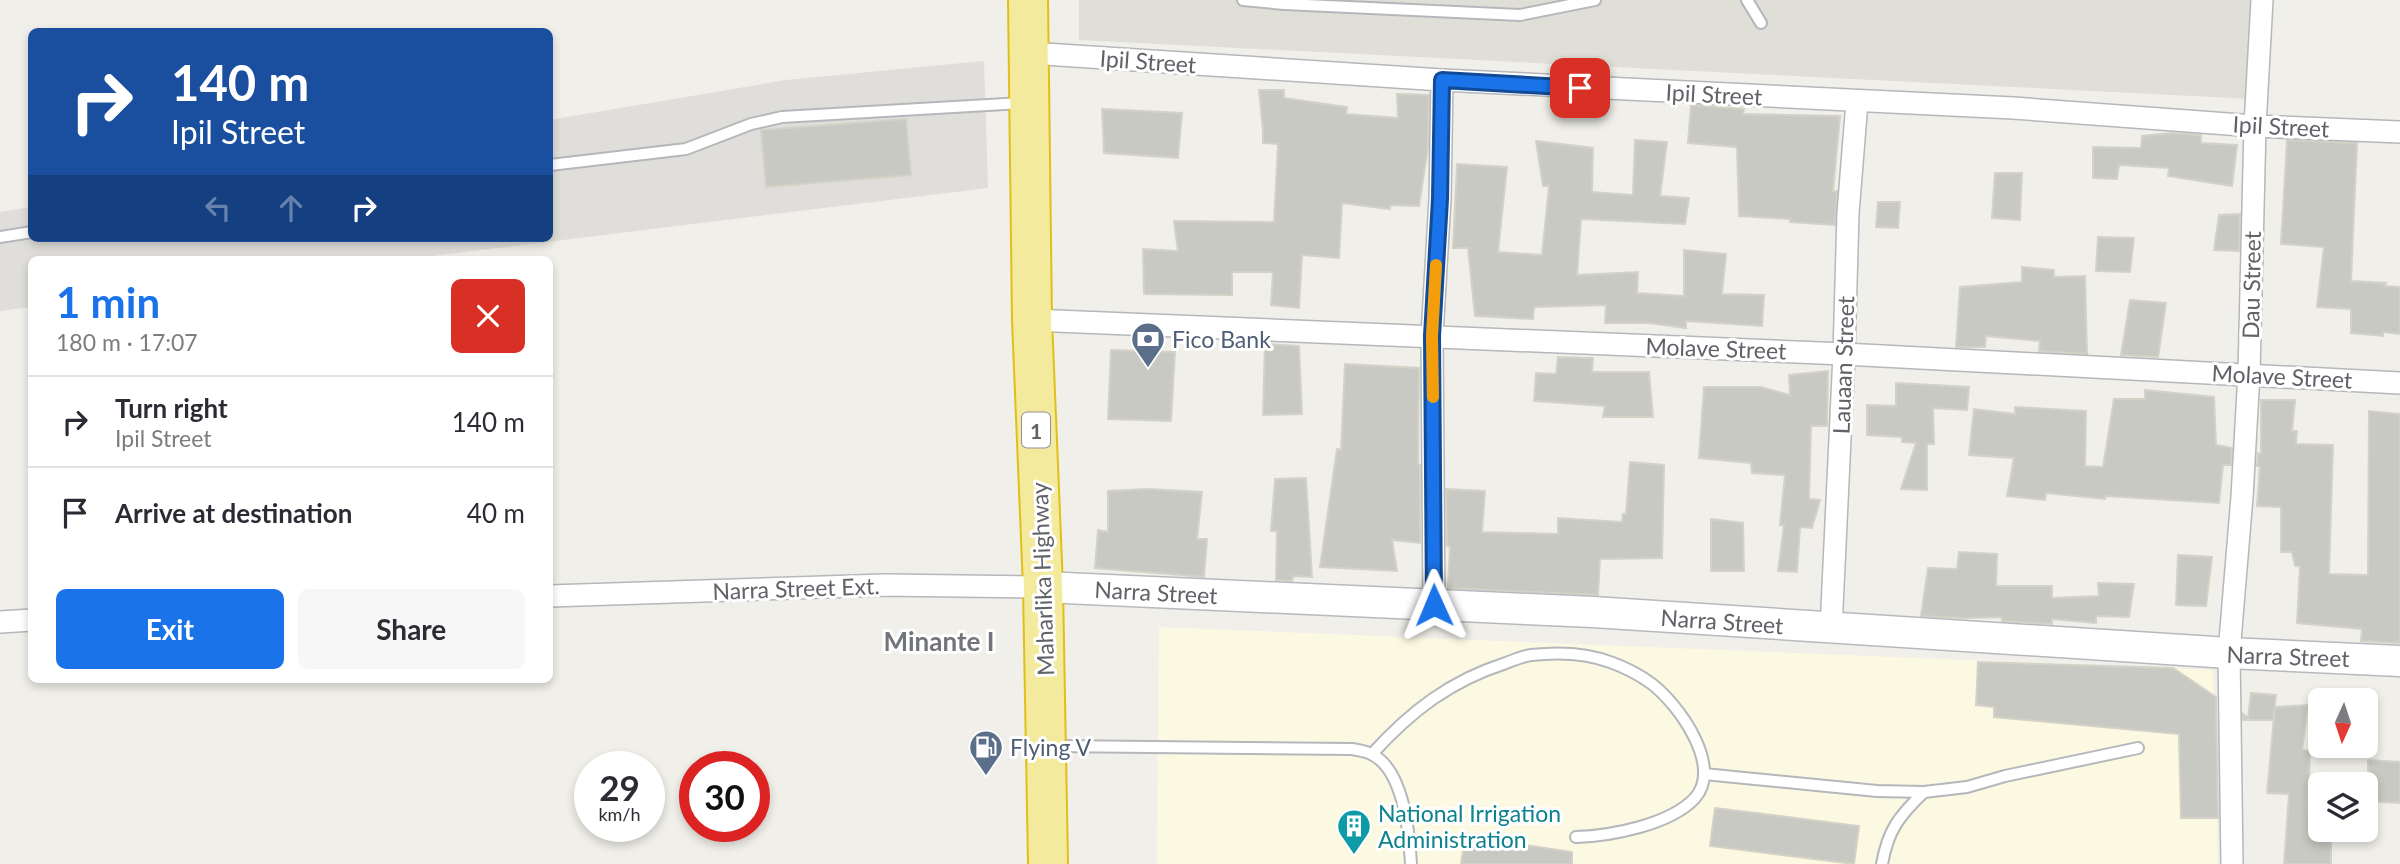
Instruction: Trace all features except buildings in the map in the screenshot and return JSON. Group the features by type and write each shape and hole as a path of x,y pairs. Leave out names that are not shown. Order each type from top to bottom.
{"highway":[{"name":"Maharlika Highway","path":"1028,0 1032,320 1043,587 1048,864"}],"street":[{"name":"Dau Street","path":"2232,864 2229,653 2249,373 2255,126 2262,0"},
{"name":"Ipil Street","path":"1029,53 1442,80 2013,108 2255,126 2400,132"},
{"path":"1434,605 1432,336 1440,199 1442,80"},
{"name":"Lauaan Street","path":"1832,629 1848,213 1857,102"},
{"name":"Molave Street","path":"1032,320 1844,354 2249,373 2400,383"},
{"name":"Narra Street Ext.","path":"553,596 884,585 1043,587"},
{"name":"Narra Street","path":"1043,587 1593,612 1832,629 2400,661"},
{"path":"0,622 28,620"}],"lane":[{"path":"1243,0 1520,15 1595,0"},
{"path":"1747,0 1760,23"},
{"path":"553,164 686,149 751,124 782,117 1030,102"},
{"path":"0,237 28,233"},
{"path":"1371,754 1402,722 1426,703 1482,670 1528,656 1562,654 1610,662 1654,685 1672,704 1696,738 1702,755 1704,774 1695,798 1672,814 1643,827 1600,837 1576,837"},
{"path":"1046,746 1352,748 1371,754 1389,771 1401,795 1408,826 1411,864"},
{"path":"1704,774 1877,791 1924,792 1967,787 2005,776 2138,748"},
{"path":"1882,864 1889,833 1902,813 1924,792"}],"shaded area":[{"path":"1079,0 2255,0 2252,99 1079,40"},
{"path":"984,61 988,188 553,241 553,119 786,80"},
{"path":"28,207 28,242 546,242 432,256 28,256 28,307 0,311 0,212"},
{"path":"1159,627 2213,670 2218,864 1157,864"}],"slow traffic":[{"path":"1433,397 1432,336 1436,265"}],"place":[{"name":"Fico Bank","path":"1148,369"},
{"name":"Flying V","path":"986,777"},
{"name":"National Irrigation Administration","path":"1354,856"}],"district":[{"name":"Minante I","path":"939,641"}],"route":[{"path":"1434,605 1432,336 1440,199 1442,80 1580,88"}]}
